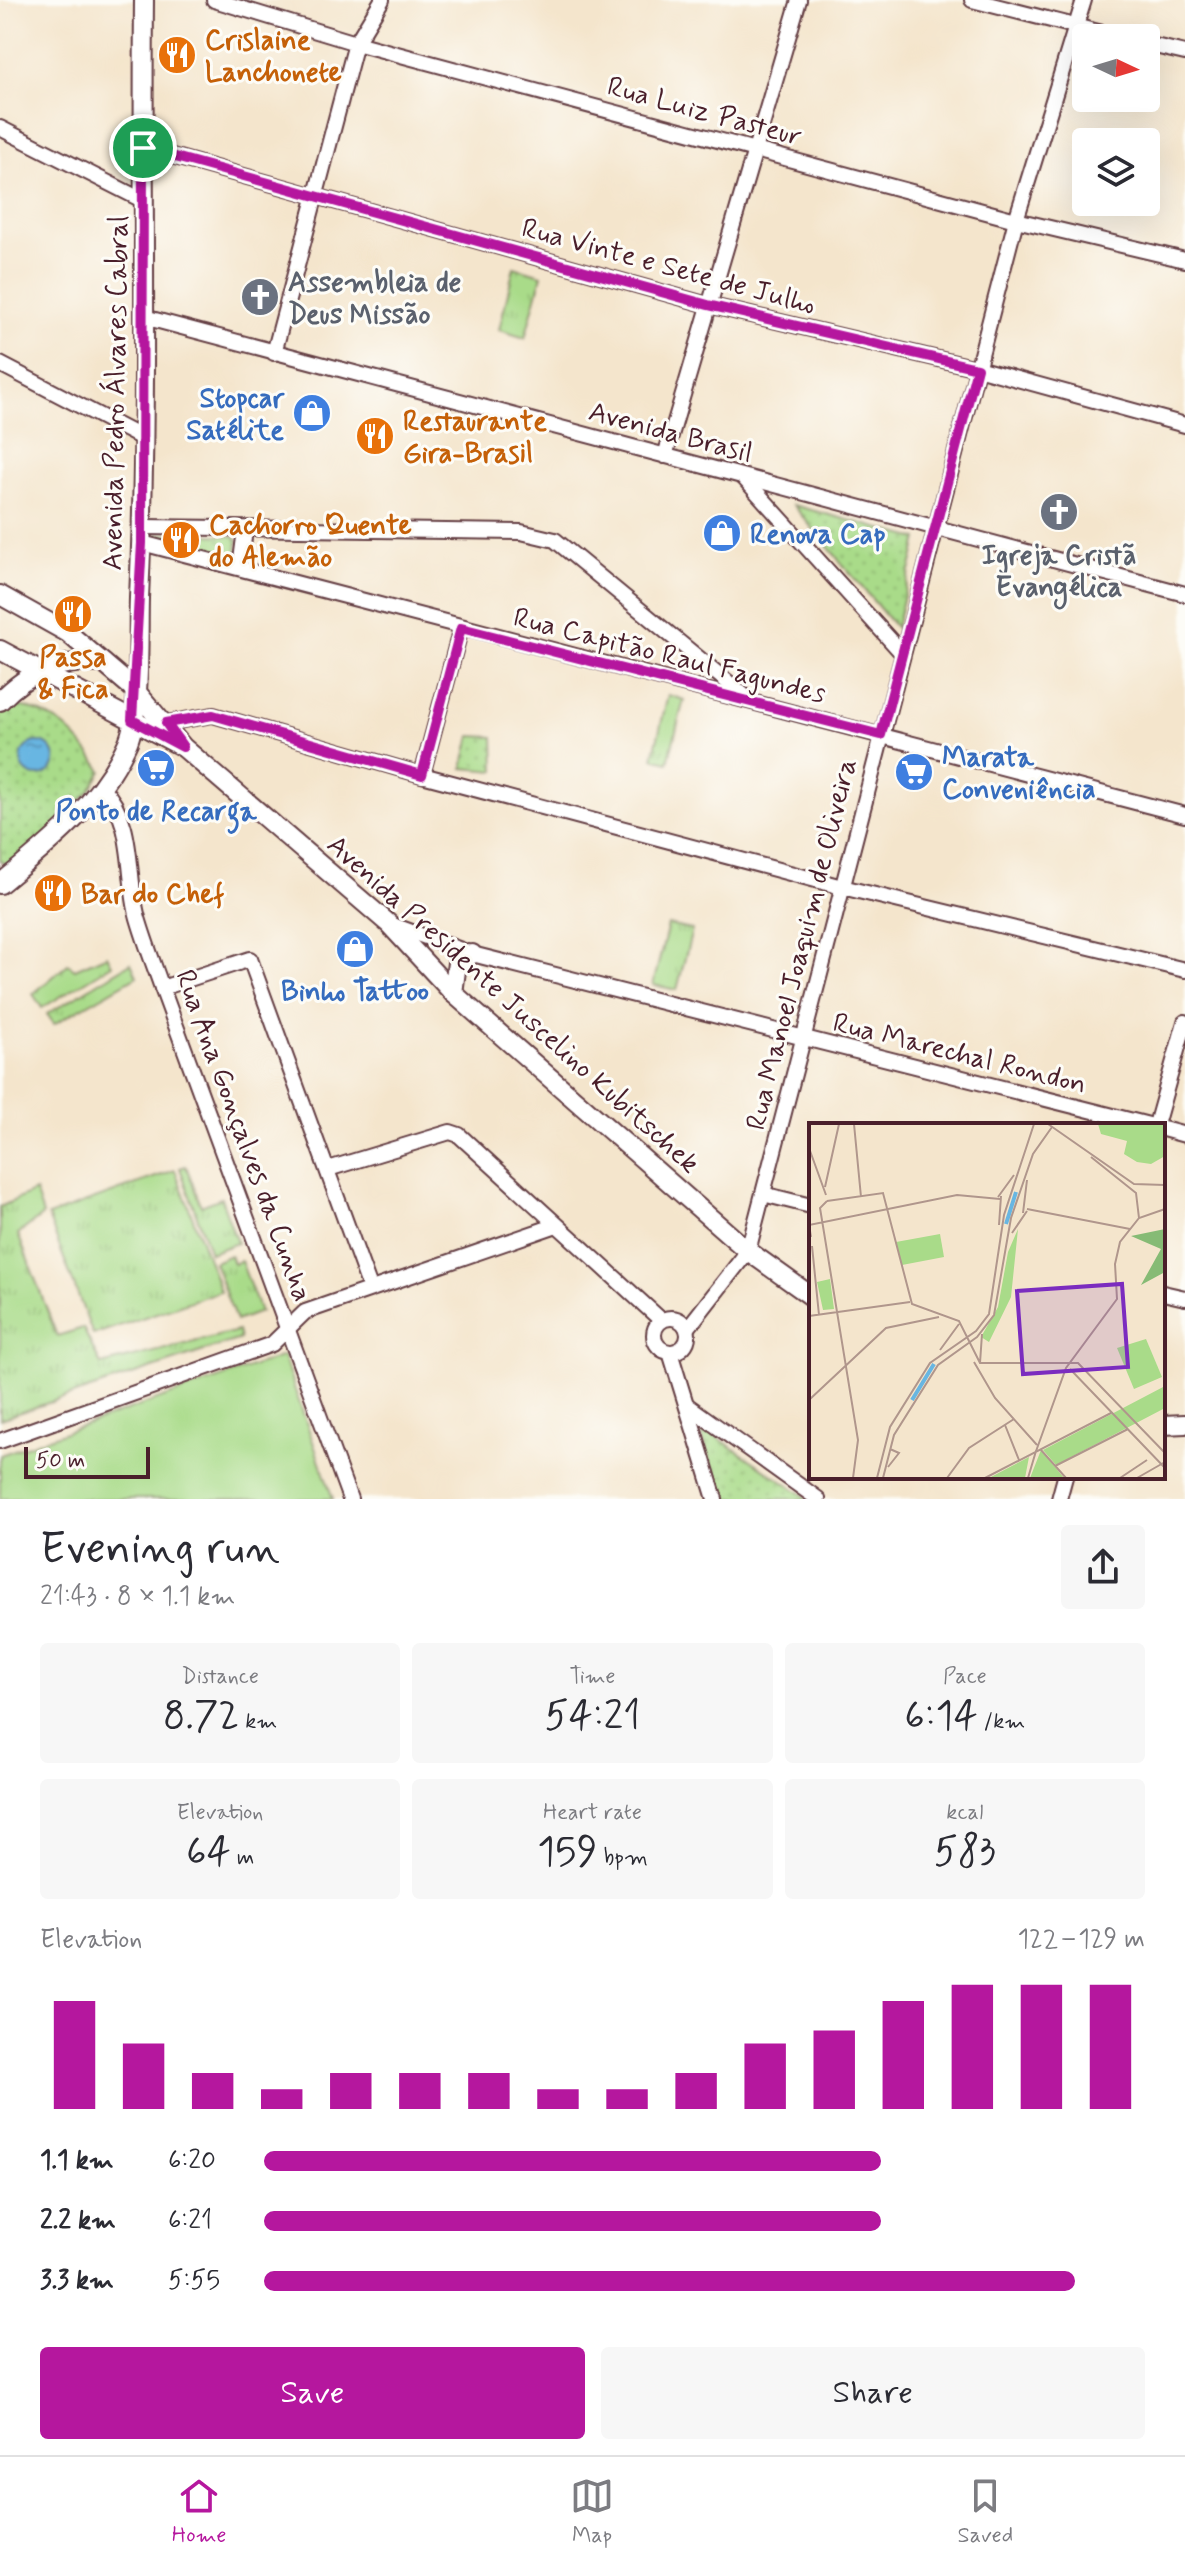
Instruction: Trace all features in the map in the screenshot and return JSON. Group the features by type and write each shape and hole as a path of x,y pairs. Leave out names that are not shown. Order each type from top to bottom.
{"main road":[{"name":"Avenida Pedro Álvares Cabral","path":"0,884 75,820 102,788 129,740 135,690 142,535 144,0"},
{"name":"Avenida Presidente Juscelino Kubitschek","path":"0,595 46,617 103,663 135,690 166,723 183,747"},
{"name":"Avenida Presidente Juscelino Kubitschek","path":"0,650 183,747 389,924 453,993 748,1251 809,1295"},
{"path":"1,697 36,671 73,661 103,663"},
{"path":"453,993 457,963 472,954"},
{"path":"1165,1425 1185,1424"}],"street":[{"name":"Rua Luiz Pasteur","path":"214,0 356,43 1016,220 1185,260"},
{"path":"274,353 356,43 382,0"},
{"path":"665,456 799,0"},
{"path":"972,0 1072,26"},
{"name":"Rua Manoel Joaquim de Oliveira","path":"1078,24 1084,0"},
{"name":"Rua Manoel Joaquim de Oliveira","path":"687,1329 748,1251 1016,220 1072,43"},
{"path":"1160,47 1185,53"},
{"path":"0,128 144,201"},
{"name":"Rua Vinte e Sete de Julho","path":"143,148 708,305 977,368 1185,425"},
{"name":"Avenida Brasil","path":"144,317 1185,594"},
{"path":"0,364 142,438"},
{"path":"742,477 902,653"},
{"path":"240,568 245,530"},
{"path":"142,535 245,530 521,532 555,540 752,702"},
{"name":"Rua Capitão Raul Fagundes","path":"142,535 240,568 461,628 1185,815"},
{"path":"422,775 461,628"},
{"path":"166,723 213,715 422,775 842,887 1185,970"},
{"name":"Rua Ana Gonçalves da Cunha","path":"102,788 111,797 124,825 137,916 162,988 350,1499"},
{"name":"Rua Marechal Rondon","path":"389,924 472,954 1141,1123"},
{"path":"162,988 250,959 370,1288"},
{"path":"1157,1123 1185,1022"},
{"path":"1165,1130 1185,1135"},
{"path":"328,1169 450,1132 459,1135 554,1226 661,1320 677,1318 687,1329 686,1343 670,1352 661,1349 655,1340 655,1329 661,1320"},
{"path":"763,1194 809,1206"},
{"path":"0,1441 272,1344 305,1312 554,1226"},
{"path":"1165,1293 1185,1298"},
{"path":"670,1352 715,1499"},
{"path":"687,1405 818,1499"},
{"path":"1059,1499 1064,1479"}],"green space":[{"path":"514,267 542,275 525,338 499,330"},
{"path":"793,505 918,539 896,628"},
{"path":"157,533 234,536 238,540 237,555 228,561 156,542"},
{"path":"668,695 684,700 668,762 653,758"},
{"path":"14,705 42,713 65,728 102,771 89,792 10,870 0,860 0,711"},
{"path":"471,736 494,737 495,771 463,768"},
{"path":"668,925 692,930 677,990 653,985"},
{"path":"107,955 112,965 42,1008 33,994 68,964 75,969"},
{"path":"131,963 137,976 54,1024 47,1014"},
{"path":"186,1166 201,1206 221,1198 237,1243 210,1253 180,1168"},
{"path":"175,1170 220,1291 93,1335 48,1216"},
{"path":"35,1191 43,1215 18,1234 57,1336 83,1328 101,1365 238,1331 240,1339 0,1419 0,1207"},
{"path":"230,1255 233,1264 241,1261 260,1312 236,1321 214,1262"},
{"path":"283,1356 333,1499 0,1499 0,1455"},
{"path":"699,1425 809,1499 721,1499"}],"water":[{"path":"38,742 50,747 55,759 50,771 38,776 26,771 21,759 26,747"}],"place":[{"name":"Crislaine Lanchonete","path":"177,55"},
{"name":"Assembleia de Deus Missão","path":"260,297"},
{"name":"Stopcar Satélite","path":"312,413"},
{"name":"Restaurante Gira-Brasil","path":"375,436"},
{"name":"Igreja Cristã Evangélica","path":"1059,512"},
{"name":"Renova Cap","path":"722,533"},
{"name":"Cachorro Quente do Alemão","path":"181,540"},
{"name":"Passa & Fica","path":"73,614"},
{"name":"Ponto de Recarga","path":"156,768"},
{"name":"Marata Conveniência","path":"914,772"},
{"name":"Bar do Chef","path":"53,893"},
{"name":"Binho Tattoo","path":"355,949"}],"route":[{"path":"143,148 708,305 977,368 881,735 461,628 422,775 213,715 166,723 183,747 132,720 142,543 143,148"}]}
